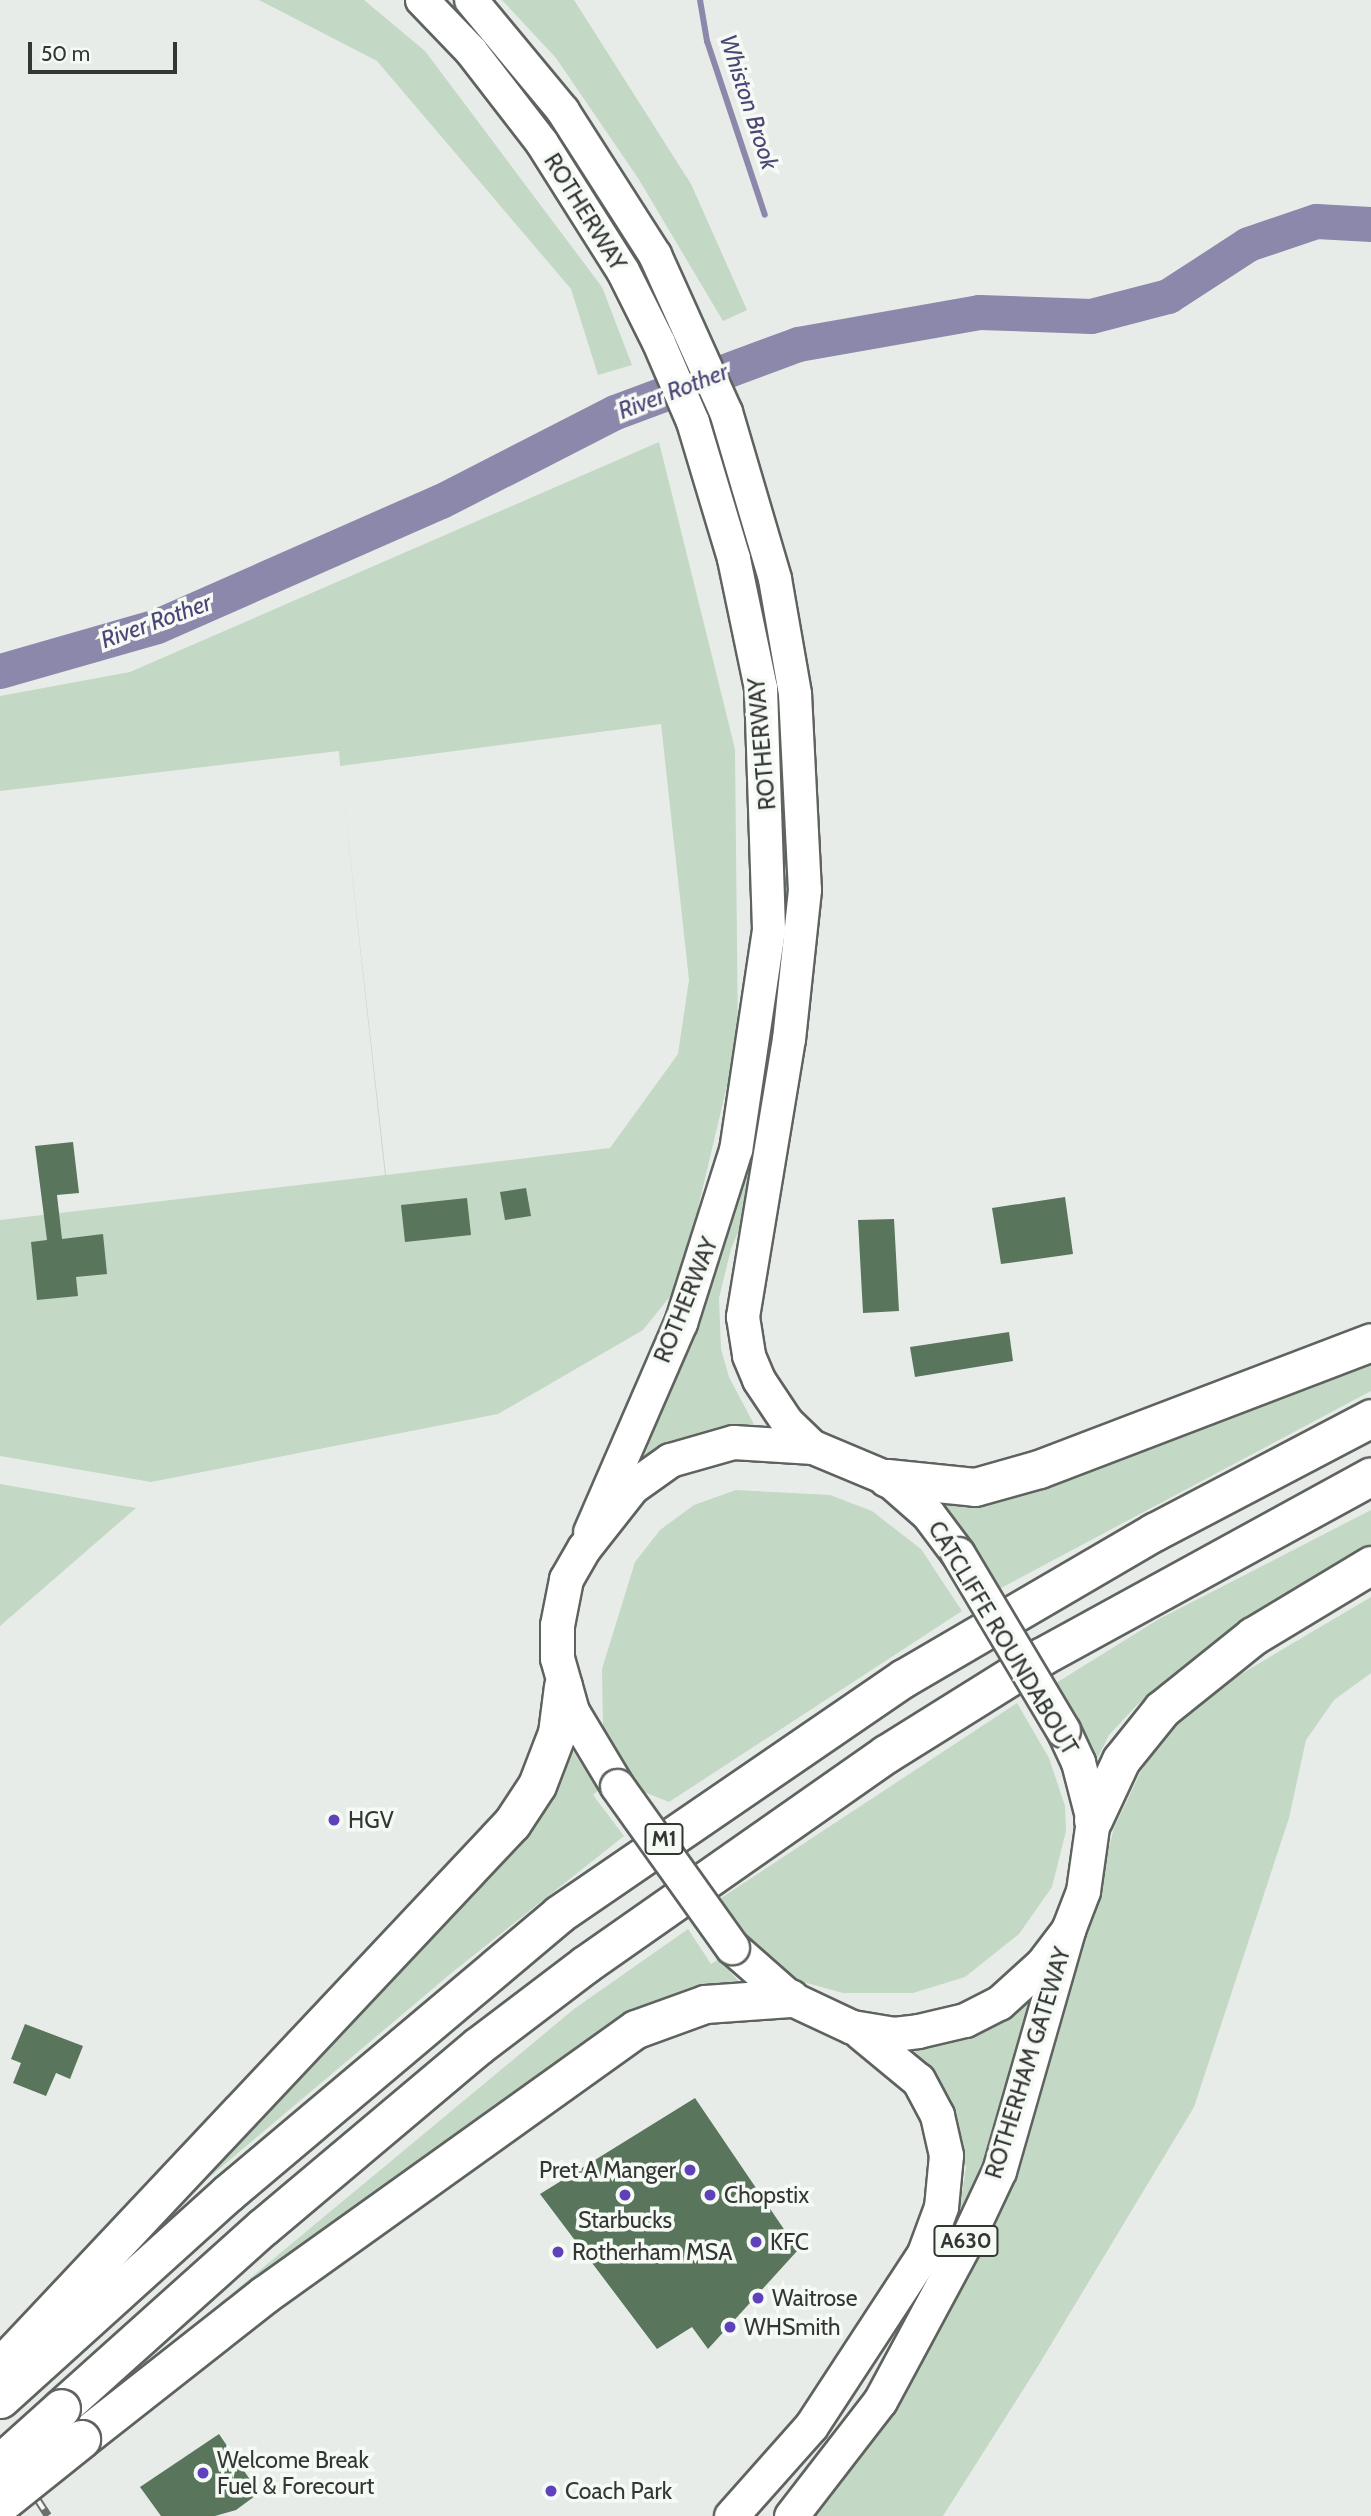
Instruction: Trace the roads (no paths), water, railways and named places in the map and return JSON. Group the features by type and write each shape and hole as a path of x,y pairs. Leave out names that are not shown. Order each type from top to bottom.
{"highway":[{"path":"887,1478 975,1487 1039,1469 1371,1342"},
{"name":"M1","path":"0,2399 17,2362 570,1906 904,1678 1154,1532 1371,1418"},
{"name":"CATCLIFFE ROUNDABOUT","path":"733,1442 813,1447 887,1478 928,1514 958,1554 1063,1730 1078,1762 1093,1820 1083,1891 1068,1930 1019,1987 965,2020 894,2034 852,2027 790,1998 732,1947 594,1755 563,1686 557,1625 566,1579 584,1548 632,1488 670,1460 733,1442"},
{"name":"M1","path":"0,2463 283,2210 478,2046 586,1964 886,1754 1041,1657 1371,1476"},
{"path":"1093,1820 1121,1759 1162,1709 1253,1636 1371,1565"},
{"path":"17,2362 512,1822 537,1785 557,1733 563,1686"},
{"name":"ROTHERHAM GATEWAY","path":"791,2516 880,2401 971,2230 999,2171 1068,1930"},
{"path":"0,2504 264,2295 636,2029 705,2004 790,1998"},
{"name":"ROTHERHAM GATEWAY","path":"731,2516 811,2426 924,2253 941,2207 946,2155 937,2115 900,2061 852,2027"}],"main road":[{"name":"ROTHERWAY","path":"422,0 471,51 542,143 623,271 659,344 692,422 734,559 761,688 769,930 750,1079 712,1240 584,1548"},
{"name":"ROTHERWAY","path":"471,0 540,80 622,197 690,328 726,412 775,579 795,694 804,792 800,959 743,1317 749,1356 759,1380 787,1422 813,1447"}],"waterway":[{"name":"Whiston Brook","path":"700,0 707,41 765,215"},
{"name":"River Rother","path":"0,671 157,626 441,501 615,412 798,344 979,312 1091,316 1168,296 1248,244 1316,221 1371,224"}],"railway":[{"path":"0,2442 48,2516"}],"place":[{"name":"HGV","path":"334,1820"},
{"name":"Pret A Manger","path":"690,2170"},
{"name":"Starbucks","path":"625,2195"},
{"name":"Chopstix","path":"710,2195"},
{"name":"KFC","path":"756,2242"},
{"name":"Rotherham MSA","path":"558,2252"},
{"name":"Waitrose","path":"758,2298"},
{"name":"WHSmith","path":"730,2327"},
{"name":"Welcome Break Fuel & Forecourt","path":"203,2473"},
{"name":"Coach Park","path":"551,2491"}]}
